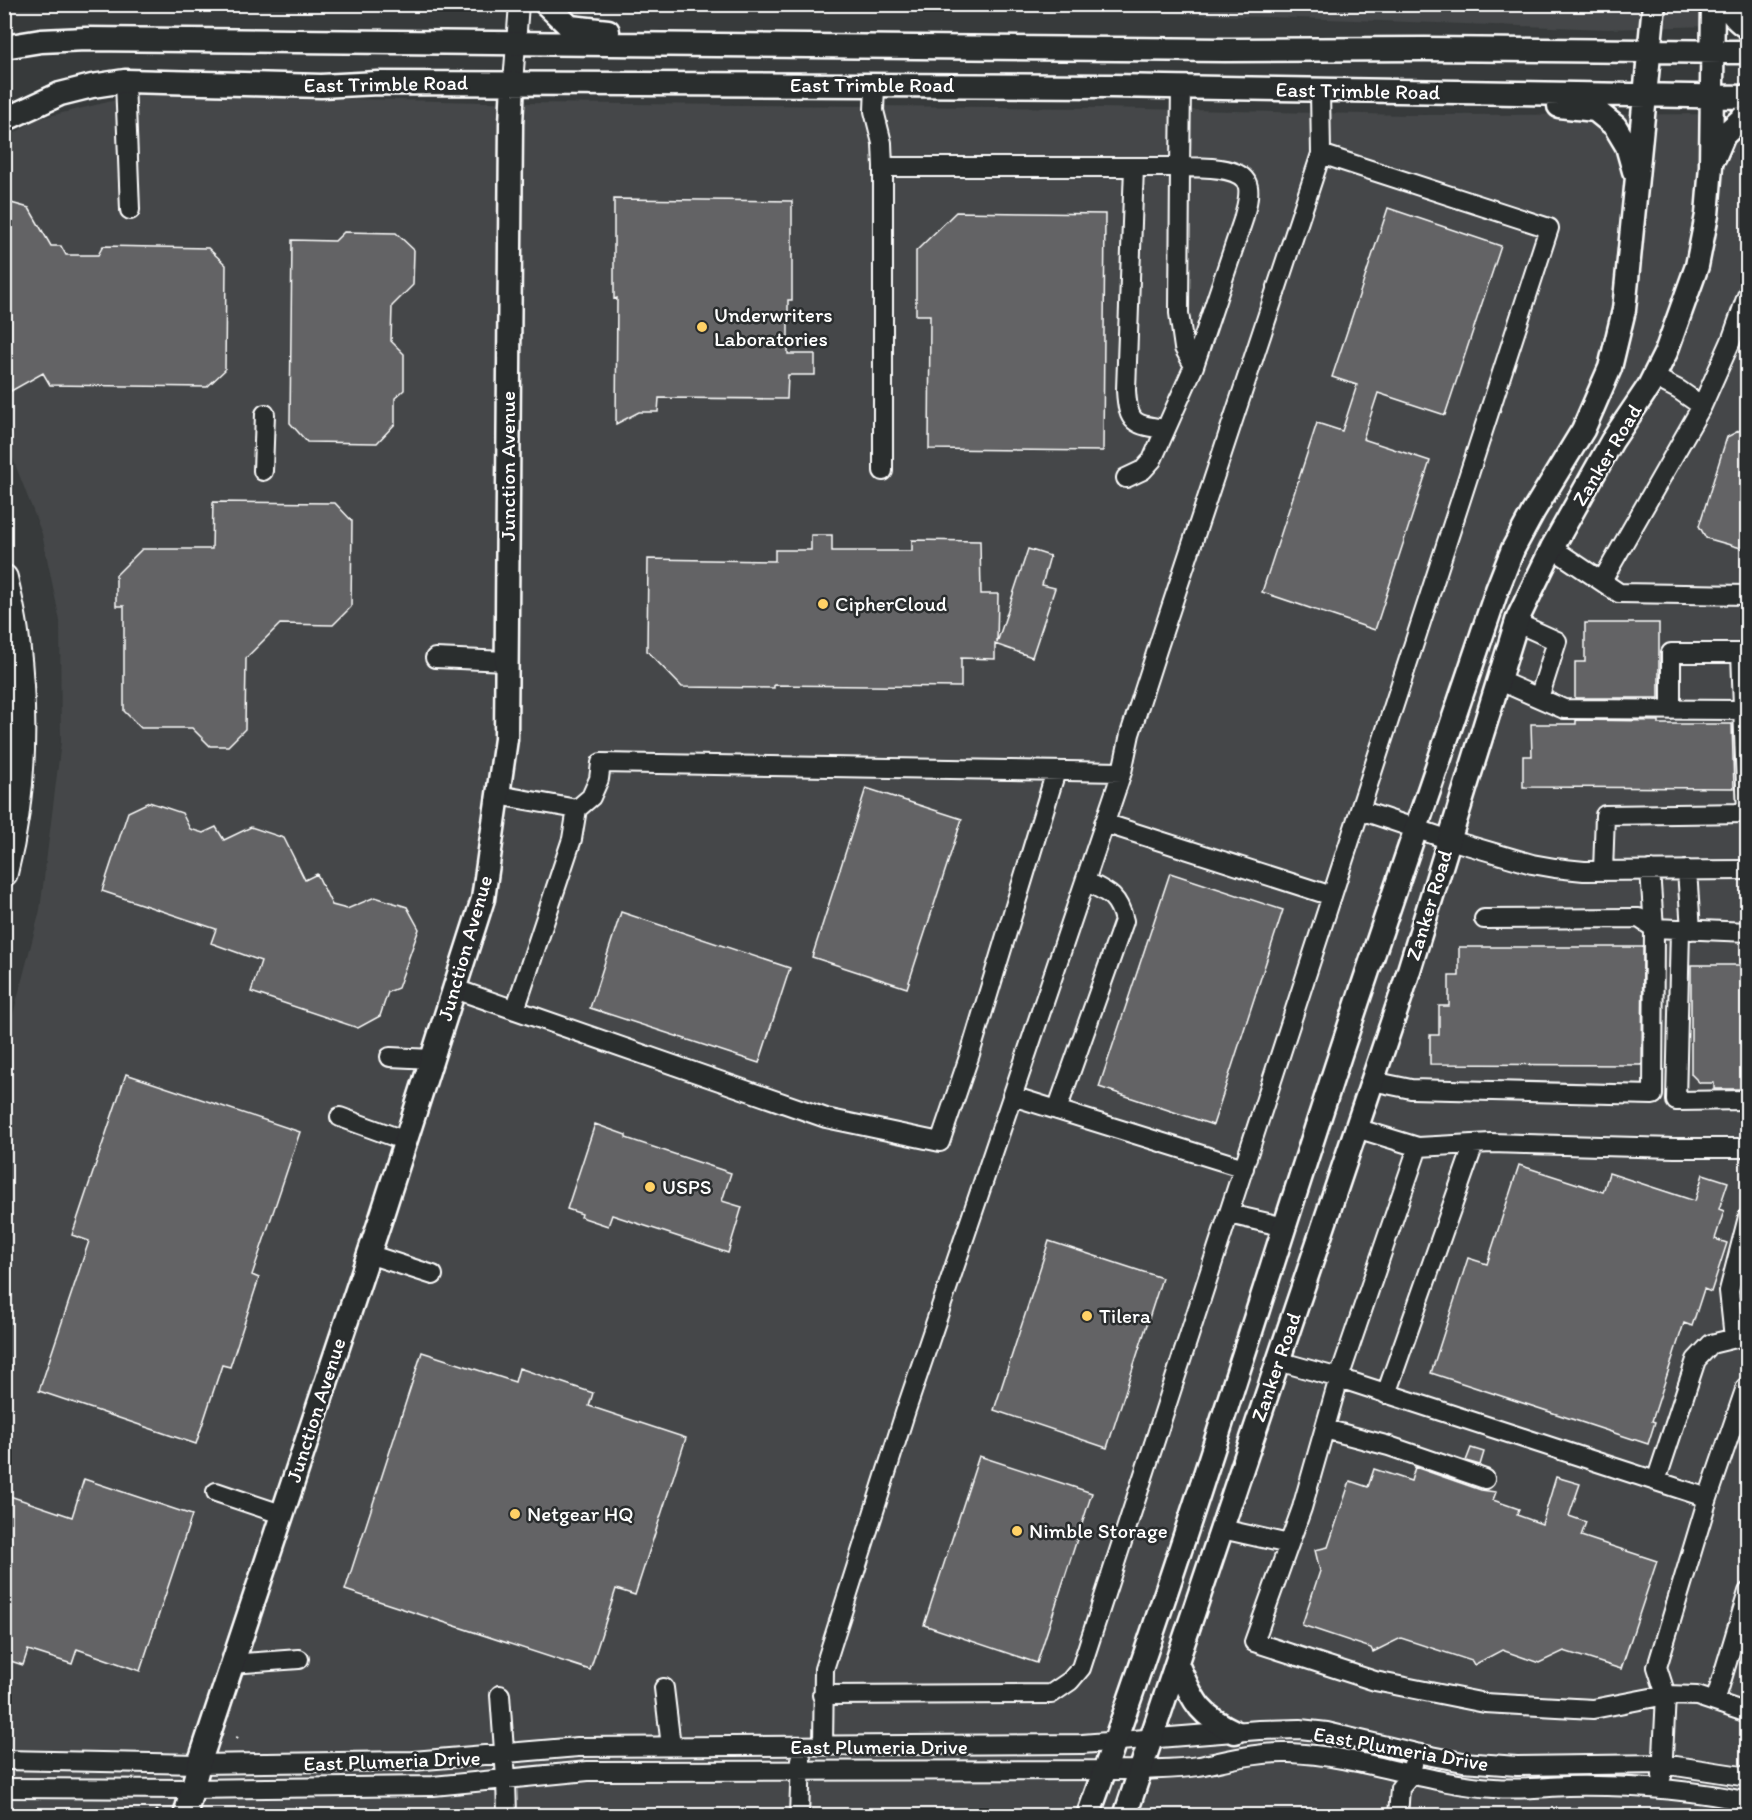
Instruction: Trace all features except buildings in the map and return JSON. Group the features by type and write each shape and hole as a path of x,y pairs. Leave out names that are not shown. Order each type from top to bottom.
{"highway":[{"path":"4,578 16,639 21,700 18,794 4,873"}],"main road":[{"path":"546,4 570,27 723,45"},
{"name":"Zanker Road","path":"1088,1815 1117,1740 1192,1518 1416,828 1497,590 1513,549 1583,430 1610,368 1624,310 1654,4"},
{"name":"Zanker Road","path":"1125,1815 1372,1081 1517,623 1552,548 1612,441 1654,377 1670,343 1697,266 1707,214 1711,166 1713,4"},
{"path":"1727,4 1739,22 1748,28"},
{"name":"East Trimble Road","path":"4,47 41,41 86,39 1202,50 1748,52"},
{"name":"East Trimble Road","path":"4,120 60,94 125,81 321,86 378,83 513,83 1181,87 1748,97"},
{"name":"Junction Avenue","path":"185,1815 191,1789 231,1664 406,1141 483,899 507,739 510,135 513,83"},
{"path":"1459,93 1595,110 1615,126 1627,146 1637,188"},
{"path":"1711,166 1724,135 1748,113"},
{"path":"1177,1664 1191,1695 1203,1712 1217,1723 1235,1732"}],"street":[{"name":"Junction Avenue","path":"513,83 519,4"},
{"path":"125,81 130,210"},
{"path":"875,85 874,111 882,142 884,167 883,471"},
{"path":"1181,87 1179,313 1184,348 1194,366"},
{"path":"823,1745 824,1669 874,1511 1122,772 1133,724 1322,153 1320,90"},
{"path":"822,1695 1052,1694 1081,1668 1549,228 1322,153"},
{"path":"884,167 1180,167 1230,170 1244,178 1248,185 1249,196 1243,220 1194,366 1152,460 1143,470 1126,478"},
{"path":"1134,167 1127,409 1131,417 1141,426 1166,429"},
{"path":"1602,581 1702,406 1731,341 1748,293"},
{"path":"1654,377 1680,390 1702,406"},
{"path":"263,471 265,414"},
{"path":"1552,548 1619,593 1748,595"},
{"path":"1517,623 1557,641 1539,698"},
{"path":"1671,710 1671,653 1744,654 1743,710 1748,823"},
{"path":"435,658 507,661"},
{"path":"1500,681 1564,709 1743,710"},
{"path":"514,1010 572,839 577,809 591,797 599,780 601,763 1122,772"},
{"path":"455,989 826,1118 939,1142 970,1054 1056,771"},
{"path":"498,795 577,809"},
{"path":"1360,810 1532,864 1574,870 1603,871 1748,870"},
{"path":"1603,871 1605,815 1747,813"},
{"path":"1104,823 1332,896"},
{"path":"1372,1081 1411,1089 1653,1095 1654,928 1650,870"},
{"path":"1688,870 1676,1101 1748,1100"},
{"path":"1057,1110 1124,921 1119,903 1109,893 1085,880"},
{"path":"1484,919 1639,918 1654,928 1748,932"},
{"path":"390,1057 432,1059"},
{"path":"1012,1096 1244,1168"},
{"path":"340,1117 406,1141"},
{"path":"1356,1128 1418,1147 1474,1144 1748,1148"},
{"path":"1386,1394 1474,1144"},
{"path":"1418,1147 1339,1378 1302,1508 1254,1642 1375,1681 1485,1703 1593,1709 1666,1695 1697,1696 1748,1713"},
{"path":"1229,1214 1285,1227"},
{"path":"1656,1481 1696,1360 1711,1344 1741,1337 1729,1291 1748,1217"},
{"path":"368,1254 433,1275"},
{"path":"1278,1361 1339,1378 1708,1498"},
{"path":"1660,1789 1666,1695 1657,1667 1708,1498 1746,1387"},
{"path":"1325,1429 1389,1446 1485,1479"},
{"path":"216,1491 281,1514"},
{"path":"1222,1529 1289,1544"},
{"path":"1714,1702 1748,1592"},
{"path":"231,1664 299,1659"},
{"path":"664,1688 671,1746"},
{"path":"500,1695 507,1815"},
{"name":"East Plumeria Drive","path":"4,1760 199,1764 413,1761 578,1747 1082,1743 1300,1729 1327,1732 1463,1762 1516,1766 1663,1764 1748,1777"},
{"path":"799,1815 801,1745"},
{"name":"East Plumeria Drive","path":"4,1788 191,1789 433,1786 588,1771 1141,1770 1197,1766 1261,1754 1290,1753 1348,1760 1474,1787 1521,1790 1567,1786 1660,1789 1748,1802"},
{"path":"1398,1815 1400,1788 1411,1775 1416,1753"}],"shaded area":[{"path":"541,4 1747,4 1748,25 1606,29 1098,11 541,8"},
{"path":"141,94 525,103 1103,108 1409,115 1747,114 1747,1815 5,1815 5,1046 40,910 61,742 60,621 42,534 5,438 5,139 37,119"}],"place":[{"name":"Underwriters Laboratories","path":"702,327"},
{"name":"CipherCloud","path":"823,604"},
{"name":"USPS","path":"650,1187"},
{"name":"Tilera","path":"1087,1316"},
{"name":"Netgear HQ","path":"515,1514"},
{"name":"Nimble Storage","path":"1017,1531"}]}
